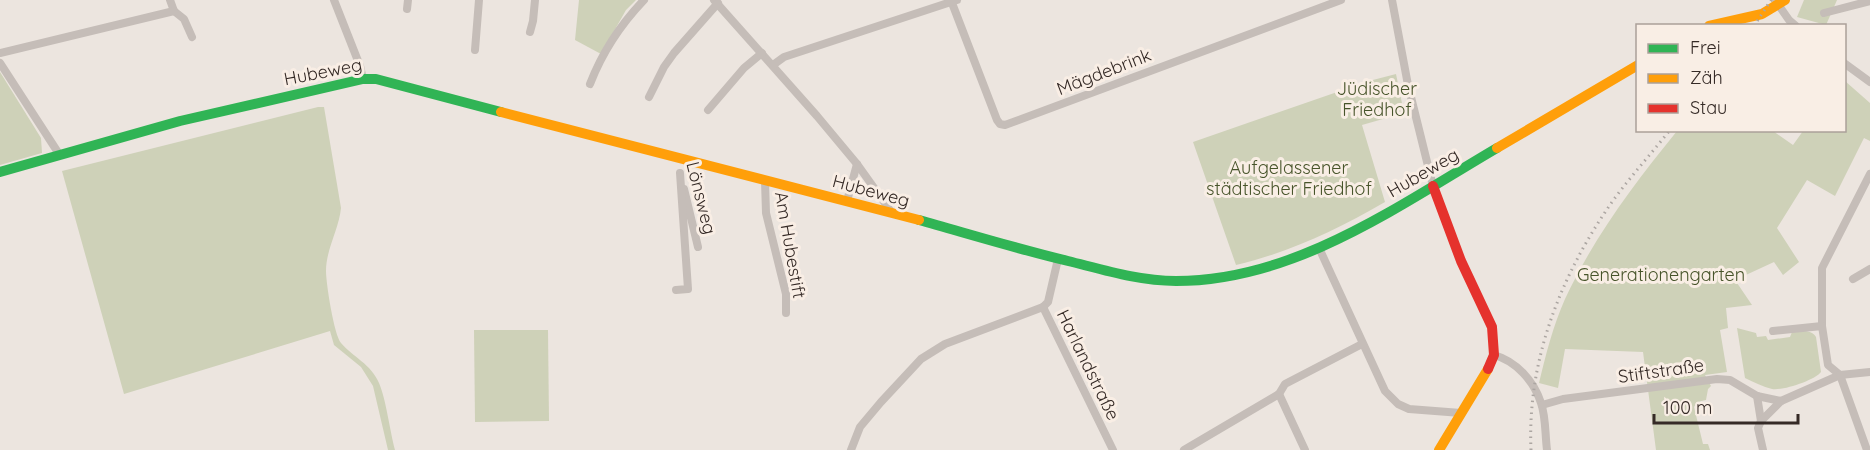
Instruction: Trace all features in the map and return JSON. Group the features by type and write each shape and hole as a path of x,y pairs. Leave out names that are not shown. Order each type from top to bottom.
{"street":[{"path":"170,0 174,11 184,19 192,37"},
{"path":"334,0 363,79"},
{"path":"475,50 479,0"},
{"path":"530,32 535,0"},
{"path":"590,84 597,65 628,16 644,0"},
{"name":"Mägdebrink","path":"955,1 997,120 1000,124 1005,125 1341,0"},
{"path":"1392,0 1408,85 1433,186 1461,261 1492,327 1494,355 1487,371 1439,450"},
{"path":"773,65 784,57 955,1"},
{"path":"1824,13 1870,1"},
{"path":"649,97 674,53 716,2 762,52 857,164 892,213"},
{"path":"1718,24 1756,16 1779,2 1795,24"},
{"path":"0,53 174,11"},
{"path":"708,110 744,68 762,52"},
{"path":"0,63 59,154"},
{"path":"1846,64 1870,82"},
{"name":"Hubeweg","path":"0,172 220,110 363,79 376,80 765,181 848,197 892,213 1058,259 1137,278 1178,281 1217,278 1269,265 1350,234 1636,66"},
{"name":"Lönsweg","path":"675,156 699,247"},
{"path":"848,197 857,164"},
{"path":"676,290 688,289 680,173"},
{"path":"1867,450 1840,375 1828,365 1822,326 1822,268 1870,174"},
{"name":"Am Hubestift","path":"765,181 766,213 786,294 786,313"},
{"path":"683,229 694,229"},
{"path":"1318,248 1385,391 1398,404 1409,409 1461,413"},
{"name":"Harlandstraße","path":"1058,259 1048,302 1043,307 1113,450"},
{"path":"1853,279 1870,269"},
{"path":"851,450 860,427 921,359 945,345 1043,307"},
{"path":"1773,331 1822,326"},
{"path":"1184,450 1279,394 1285,384 1362,344"},
{"path":"1494,355 1506,358 1517,365 1533,387 1542,405 1547,450"},
{"path":"1763,450 1758,428 1761,421 1781,400 1840,375 1870,372"},
{"name":"Stiftstraße","path":"1542,405 1563,399 1717,379 1730,380 1757,396 1781,400"},
{"path":"1279,394 1305,450"},
{"path":"1757,396 1761,421"}],"green space":[{"path":"579,0 636,0 626,10 601,54 575,40"},
{"path":"1804,0 1837,0 1826,24 1797,17"},
{"path":"0,72 41,138 42,153 0,165"},
{"name":"Aufgelassener städtischer Friedhof","path":"1396,74 1404,113 1362,125 1385,202 1313,239 1275,254 1236,265 1193,142 1369,81"},
{"name":"Generationengarten","path":"1846,82 1870,103 1870,141 1864,138 1835,196 1807,180 1777,228 1799,262 1783,275 1774,262 1735,280 1752,305 1726,308 1728,328 1720,330 1727,372 1705,375 1711,386 1708,389 1706,400 1697,402 1694,407 1703,444 1708,444 1710,450 1656,450 1643,352 1565,349 1558,388 1539,383 1557,319 1576,276 1616,212 1676,132 1774,132 1793,145 1802,132 1846,132"},
{"path":"324,107 341,208 326,271 333,320 341,343 376,376 384,398 395,450 388,450 373,386 361,367 334,345 330,331 124,394 62,171"},
{"path":"1737,328 1756,333 1757,337 1766,336 1768,340 1790,337 1792,332 1811,333 1816,337 1821,372 1791,387 1777,389 1765,387 1745,378"},
{"path":"474,330 548,330 549,421 475,422"}],"railway":[{"path":"1755,24 1771,0"},
{"path":"1531,450 1531,416 1541,351 1563,289 1577,259 1612,202 1668,132"}],"traffic: fast":[{"path":"0,172 180,121 363,79 376,79 501,112"},
{"path":"919,220 1031,252 1135,277 1162,281 1220,278 1262,268 1304,254 1344,236 1383,216 1497,148"}],"traffic: slow":[{"path":"1718,24 1762,14 1785,0"},
{"path":"1497,148 1636,66"},
{"path":"501,112 919,220"},
{"path":"1439,450 1488,369"}],"traffic: jam":[{"path":"1433,186 1461,261 1492,327 1494,355 1488,369"}],"park label":[{"name":"Jüdischer Friedhof","path":"1377,100"}]}
